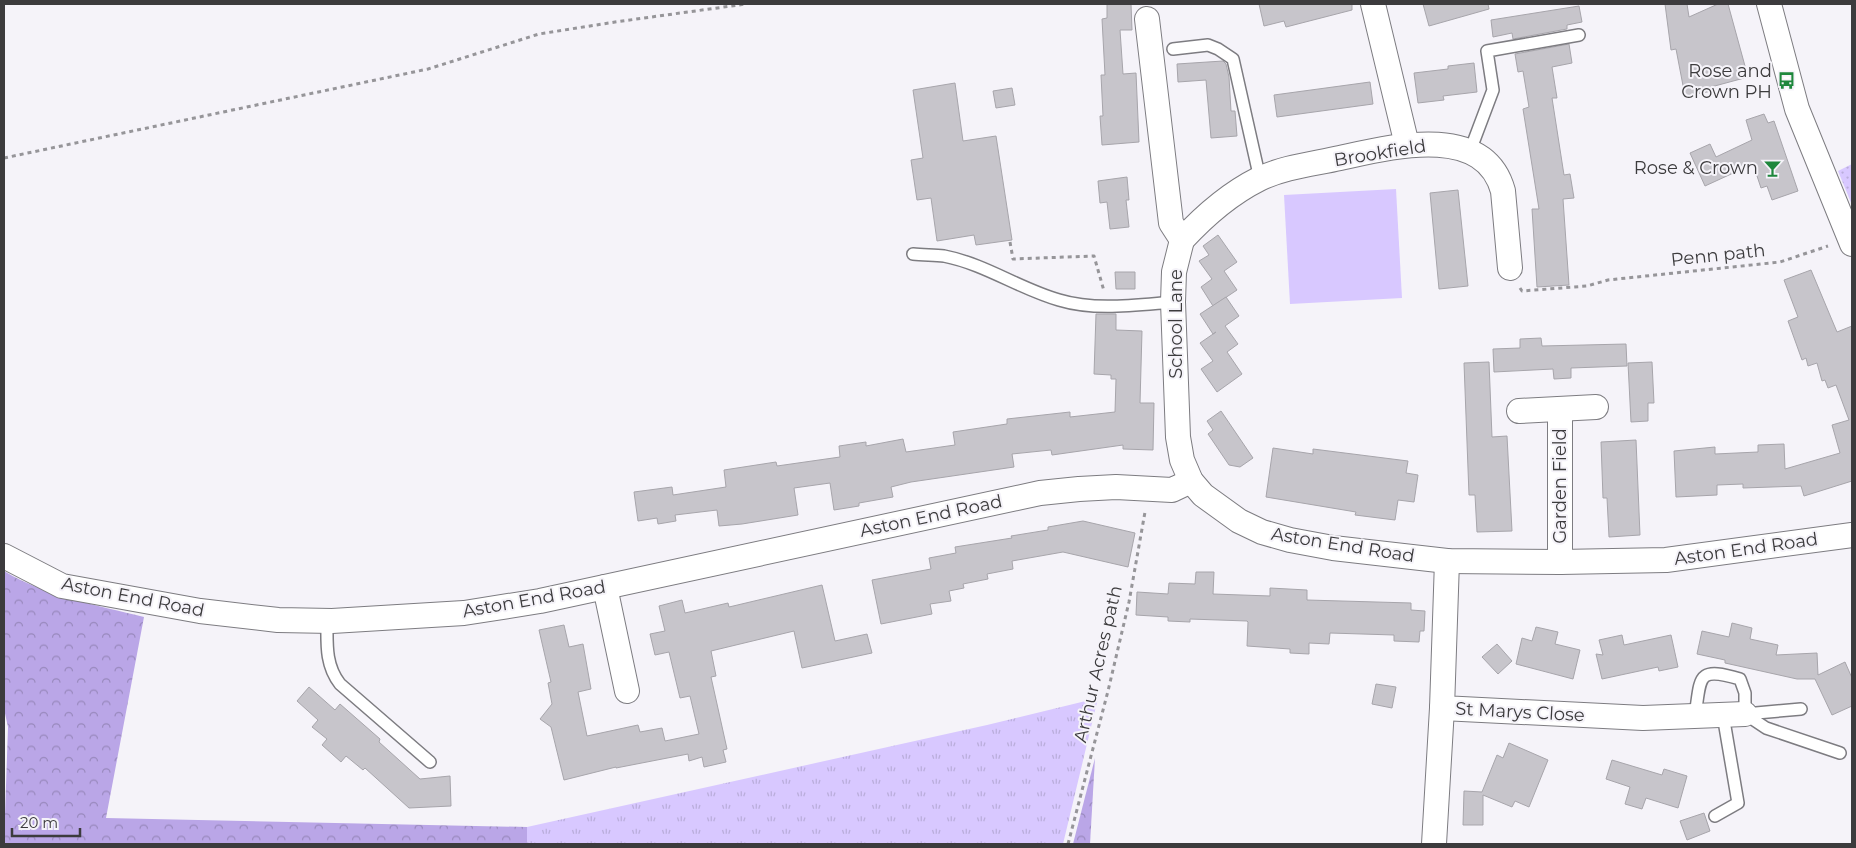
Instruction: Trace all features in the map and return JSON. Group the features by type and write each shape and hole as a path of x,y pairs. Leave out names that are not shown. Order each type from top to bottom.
{"street":[{"path":"1373,4 1407,145"},
{"path":"1769,4 1797,109 1851,241"},
{"path":"1147,19 1172,223 1182,240"},
{"name":"Brookfield","path":"1182,240 1222,201 1260,179 1288,168 1407,145 1442,145 1470,151 1487,163 1500,180 1503,191 1510,268"},
{"name":"School Lane","path":"1182,240 1174,272 1173,302 1178,437 1184,469 1191,481"},
{"name":"Garden Field","path":"1519,411 1596,407"},
{"name":"Garden Field","path":"1560,409 1560,562"},
{"name":"Aston End Road","path":"4,556 62,586 200,611 278,620 327,620 464,613 540,601 1031,495 1078,489 1116,487 1172,490 1191,481 1204,495 1239,521 1262,532 1290,540 1333,548 1447,561 1560,562 1666,560 1852,535"},
{"name":"St Marys Close","path":"1447,561 1442,708 1643,718 1734,714"},
{"path":"605,587 628,691"},
{"path":"1434,844 1442,708"}],"lane":[{"path":"1470,151 1492,90 1487,51 1579,35"},
{"path":"1173,49 1208,45 1233,59 1260,179"},
{"path":"913,254 944,256 975,265 1058,300 1096,306 1173,302"},
{"path":"327,620 327,650 329,664 334,677 430,762"},
{"path":"1695,716 1700,684 1704,676 1712,672 1740,679 1746,693 1734,714 1738,803 1715,816"},
{"path":"1734,714 1801,709"},
{"path":"1734,714 1766,728 1840,753"}],"path":[{"path":"4,158 428,69 539,34 746,4"},
{"name":"Penn path","path":"1510,268 1522,291 1587,286 1608,280 1780,262 1851,241"},
{"path":"1010,242 1012,259 1094,256 1105,293"},
{"name":"Arthur Acres path","path":"1068,844 1129,602 1148,489"}],"green space":[{"path":"1852,164 1852,205 1838,171"},
{"path":"1396,189 1402,298 1290,304 1284,195"},
{"path":"4,571 20,580 55,594 144,617 106,818 527,827 527,844 4,844 8,727 4,709"},
{"path":"1098,698 1063,844 527,844 527,827 987,725"},
{"path":"1095,758 1090,844 1073,844"}],"building":[{"path":"1107,4 1131,4 1132,30 1120,30 1123,74 1136,73 1139,142 1102,145 1100,116 1103,116 1101,75 1105,75 1102,19 1107,18"},
{"path":"1259,4 1352,4 1352,10 1286,27 1284,21 1264,26"},
{"path":"1423,4 1488,4 1489,9 1429,26"},
{"path":"1665,4 1687,4 1689,17 1718,4 1728,4 1748,77 1711,87 1712,91 1685,96 1676,49 1671,50"},
{"path":"1579,6 1582,22 1567,25 1567,29 1513,39 1512,33 1493,37 1491,20"},
{"path":"1569,44 1572,63 1552,67 1557,98 1552,98 1564,175 1570,174 1574,198 1563,199 1569,285 1537,287 1532,209 1539,209 1523,109 1529,107 1523,71 1518,72 1515,54"},
{"path":"1223,61 1226,64 1229,77 1231,111 1235,111 1237,136 1211,138 1206,80 1178,82 1177,64"},
{"path":"1474,63 1477,92 1443,96 1444,100 1418,103 1414,73 1448,69 1448,66"},
{"path":"1370,82 1373,104 1277,117 1274,95"},
{"path":"955,83 963,141 996,136 1012,240 976,245 974,235 937,241 931,198 917,200 911,160 923,158 913,90"},
{"path":"1012,88 1015,105 996,108 993,91"},
{"path":"1764,114 1768,123 1774,121 1798,191 1772,200 1767,186 1761,188 1753,164 1705,186 1690,153 1710,144 1716,157 1752,140 1746,120"},
{"path":"1127,177 1129,200 1126,200 1129,227 1110,229 1107,202 1100,203 1098,181"},
{"path":"1458,190 1468,286 1439,289 1430,193"},
{"path":"1218,235 1237,262 1224,271 1237,290 1213,306 1201,287 1212,279 1199,261 1209,255 1203,246"},
{"path":"1811,270 1837,332 1852,326 1852,481 1804,496 1801,486 1743,488 1743,484 1717,485 1717,495 1676,497 1674,451 1715,447 1715,454 1758,452 1758,445 1784,444 1785,469 1840,453 1832,425 1849,420 1836,385 1828,388 1825,380 1822,381 1817,363 1808,366 1806,358 1802,360 1788,321 1798,317 1784,280"},
{"path":"1115,272 1135,272 1135,289 1116,289"},
{"path":"1226,297 1239,316 1225,326 1238,344 1227,352 1242,374 1217,392 1201,369 1213,361 1200,343 1216,332 1213,334 1200,314"},
{"path":"1096,314 1116,314 1116,330 1142,331 1140,403 1154,403 1153,450 1123,449 1123,445 1052,455 1051,450 1012,454 1014,467 911,482 891,487 893,497 834,510 830,483 794,488 798,515 742,524 719,526 717,510 675,515 676,521 658,524 657,518 638,521 634,492 672,487 673,495 726,487 724,470 776,462 777,466 840,457 839,446 866,442 866,446 903,439 906,452 955,445 953,432 1007,424 1007,419 1070,412 1070,417 1115,412 1116,379 1111,379 1111,375 1094,374"},
{"path":"1541,338 1542,346 1626,344 1627,366 1571,368 1571,378 1554,379 1553,369 1494,372 1493,349 1520,348 1520,339"},
{"path":"1489,362 1492,437 1507,436 1512,531 1477,532 1475,495 1469,495 1464,363"},
{"path":"1652,362 1654,403 1648,403 1648,421 1631,422 1628,363"},
{"path":"1221,411 1253,458 1240,467 1229,465 1208,434 1213,430 1207,421"},
{"path":"1636,440 1640,535 1609,537 1607,498 1603,498 1601,442"},
{"path":"1273,448 1313,454 1313,449 1408,461 1406,473 1418,475 1414,502 1398,500 1395,520 1355,515 1356,512 1266,497"},
{"path":"1083,521 1135,533 1128,567 1063,552 1012,561 1013,569 987,574 988,579 963,584 964,588 949,591 951,601 930,604 932,614 881,624 872,580 931,569 929,558 956,553 955,547 1012,538 1011,536 1048,530 1048,527"},
{"path":"1196,572 1214,572 1213,594 1270,596 1270,588 1307,590 1307,600 1411,603 1411,610 1425,611 1424,631 1420,631 1419,642 1394,641 1394,635 1330,633 1329,644 1309,643 1309,654 1290,653 1290,649 1247,646 1247,621 1190,619 1190,622 1168,621 1168,617 1136,615 1137,592 1168,594 1169,583 1195,584"},
{"path":"822,585 835,641 867,634 872,653 802,668 794,631 711,651 716,676 711,677 727,749 723,750 726,762 704,767 702,757 689,761 688,754 616,767 564,780 551,727 540,719 552,704 548,683 551,682 539,630 564,625 569,647 583,644 591,689 578,692 587,736 638,725 640,732 662,728 665,741 699,734 690,696 680,698 669,652 655,655 650,634 665,631 659,606 682,600 685,613 728,603 729,607"},
{"path":"1732,623 1752,628 1750,639 1778,645 1776,655 1817,653 1818,675 1845,662 1852,678 1852,706 1832,715 1815,679 1797,679 1725,663 1725,660 1697,654 1702,631 1729,637"},
{"path":"1536,627 1558,632 1555,644 1580,650 1573,679 1516,664 1522,638 1532,641"},
{"path":"1622,635 1624,645 1671,635 1678,667 1659,671 1658,667 1602,679 1596,654 1603,655 1599,640"},
{"path":"1497,644 1512,661 1498,674 1482,657"},
{"path":"1376,684 1396,687 1392,708 1372,704"},
{"path":"309,687 335,710 340,704 380,739 379,742 420,779 450,776 451,806 409,808 365,768 363,770 346,756 341,762 322,745 327,739 312,727 318,720 297,701"},
{"path":"1509,743 1548,760 1529,807 1515,801 1512,807 1483,795 1483,825 1463,825 1464,791 1482,792 1497,755 1503,758"},
{"path":"1612,760 1662,775 1664,769 1687,776 1678,808 1646,798 1642,809 1625,804 1630,787 1606,779"},
{"path":"1704,813 1710,831 1687,840 1680,821"}],"place":[{"name":"Rose and Crown PH","path":"1786,81"},
{"name":"Rose & Crown","path":"1772,168"}]}
